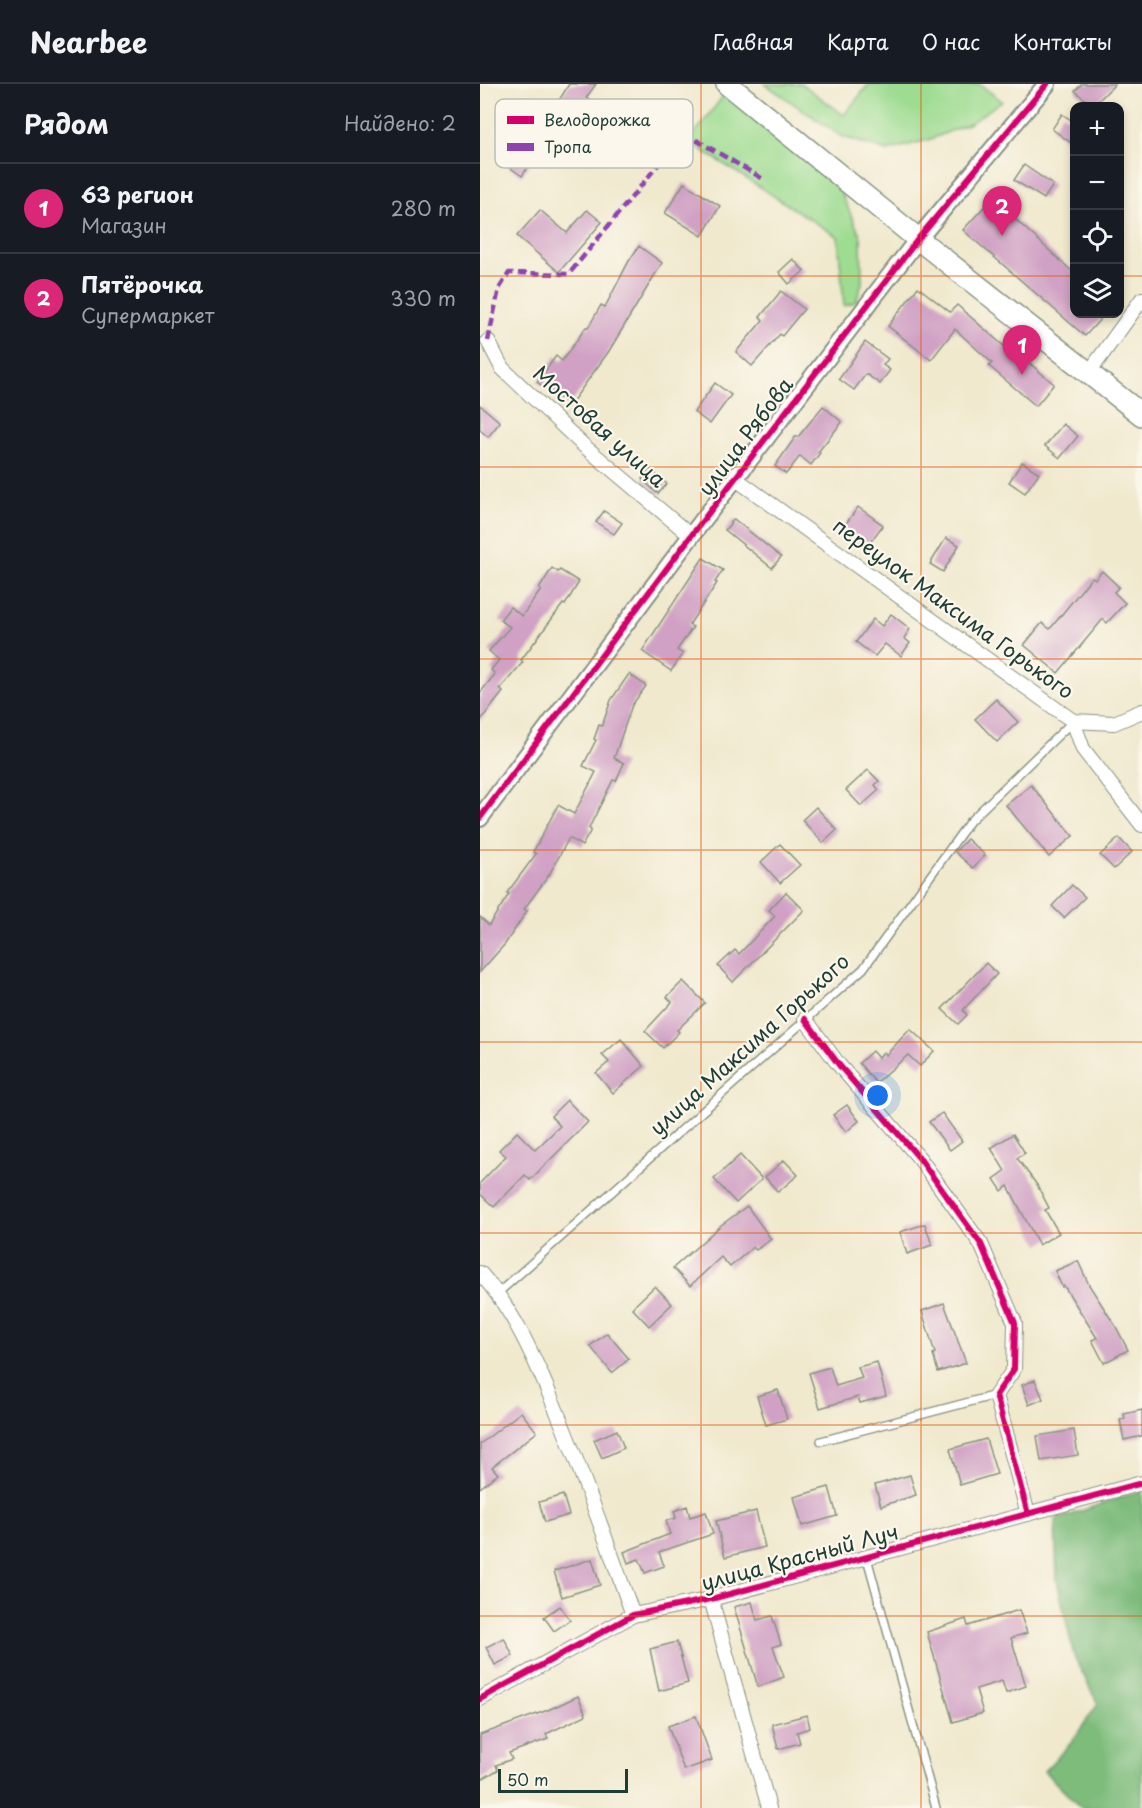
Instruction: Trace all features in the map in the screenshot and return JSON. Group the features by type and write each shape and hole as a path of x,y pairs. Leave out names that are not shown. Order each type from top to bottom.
{"main road":[{"path":"728,84 918,239 1142,415"}],"street":[{"name":"улица Рябова","path":"480,818 691,536 918,239 1047,84"},
{"path":"1088,374 1142,299"},
{"name":"Мостовая улица","path":"484,343 502,368 583,445 691,536"},
{"name":"переулок Максима Горького","path":"736,479 1073,720 1083,750 1142,825"},
{"path":"1073,720 1114,723 1142,711"},
{"path":"805,1019 839,1065 920,1159 981,1244 1015,1323 1014,1369 996,1395 1028,1514"},
{"path":"480,1273 498,1293 533,1355 569,1438 633,1615"},
{"name":"улица Красный Луч","path":"480,1699 633,1615 711,1599 1142,1483"},
{"name":"улица Красный Луч","path":"711,1599 769,1808"}],"lane":[{"name":"улица Максима Горького","path":"498,1293 863,969 970,821 1073,720"},
{"path":"821,1441 996,1395"},
{"path":"867,1558 936,1808"}],"green space":[{"path":"765,84 802,84 844,115 869,84 979,84 1002,101 970,123 931,139 887,151 841,136"},
{"path":"727,91 826,174 841,193 861,237 862,283 856,302 844,306 838,237 693,145 693,136"},
{"path":"1142,1490 1142,1808 1081,1808 1044,1771 1071,1743 1098,1704 1074,1656 1057,1580 1055,1520"}],"building":[{"path":"569,84 596,84 586,98 588,99 560,99"},
{"path":"1082,84 1115,84 1097,102 1088,102 1075,91"},
{"path":"1062,114 1070,119 1070,142 1052,129"},
{"path":"1024,165 1053,185 1044,199 1014,180"},
{"path":"511,168 527,168 522,176"},
{"path":"684,183 720,206 702,236 665,213"},
{"path":"992,198 1070,269 1070,318 1101,318 1085,336 963,230"},
{"path":"540,210 567,233 587,210 602,222 559,272 517,236"},
{"path":"639,246 662,263 609,351 570,405 537,382 556,356 562,361 586,327 588,328 601,305 605,307"},
{"path":"793,259 804,271 789,284 779,272"},
{"path":"918,287 950,312 957,305 1005,347 1007,344 1054,384 1036,406 989,366 992,363 955,329 931,360 888,326"},
{"path":"781,291 804,309 782,336 780,334 752,366 736,352 763,320 760,317"},
{"path":"865,342 888,359 883,365 890,370 880,384 866,374 854,390 839,379"},
{"path":"715,383 731,395 710,424 694,412"},
{"path":"480,405 500,422 488,437 480,430"},
{"path":"823,406 842,422 818,452 820,453 811,465 800,456 786,474 775,466 796,436 798,437"},
{"path":"1063,424 1078,436 1060,458 1045,446"},
{"path":"1022,462 1039,473 1025,493 1009,482"},
{"path":"650,469 667,484 658,494 642,479"},
{"path":"858,507 883,525 866,548 842,529"},
{"path":"604,511 622,523 614,534 596,522"},
{"path":"734,519 781,557 772,568 725,530"},
{"path":"946,538 959,545 943,572 930,564"},
{"path":"703,558 723,570 689,625 693,627 677,650 683,654 671,671 642,651"},
{"path":"552,568 558,572 560,570 579,582 565,605 563,604 521,660 523,662 500,689 503,692 480,721 480,693 495,674 491,670 499,660 489,651 510,627 500,620 510,607 522,616 541,590 539,589"},
{"path":"1102,571 1119,587 1114,592 1125,603 1107,623 1103,619 1058,673 1024,645 1042,623 1050,629 1092,577 1095,579"},
{"path":"891,614 910,629 904,638 910,643 901,656 885,644 875,656 856,642 873,619 882,626"},
{"path":"629,674 646,686 632,705 614,758 624,763 616,781 613,780 582,846 569,838 549,875 524,909 527,911 505,944 480,972 480,917 489,925 509,894 507,893 536,854 533,852 558,805 574,814 596,772 583,766 596,740 594,739 599,725 602,726 611,700"},
{"path":"996,699 1018,722 997,742 975,719"},
{"path":"868,770 879,781 875,785 879,790 861,806 846,790"},
{"path":"1031,785 1073,836 1049,857 1006,805"},
{"path":"816,807 837,830 823,843 802,820"},
{"path":"1119,838 1132,852 1114,869 1100,855"},
{"path":"967,839 985,855 973,868 955,852"},
{"path":"780,844 800,865 780,883 761,862"},
{"path":"1072,885 1085,897 1064,918 1052,906"},
{"path":"786,892 804,910 733,982 718,966 735,950 739,954 775,916 769,910"},
{"path":"986,963 997,974 963,1010 967,1015 958,1024 942,1009"},
{"path":"683,981 705,1003 677,1030 679,1032 663,1048 645,1031 672,1002 667,997"},
{"path":"910,1029 934,1051 920,1066 908,1055 876,1083 859,1063 872,1051 878,1058 884,1052 886,1055"},
{"path":"621,1039 644,1066 613,1093 596,1073 609,1062 602,1055"},
{"path":"567,1100 588,1122 530,1180 525,1175 494,1207 480,1194 480,1183 506,1156 499,1150 517,1132 535,1150 560,1126 551,1116"},
{"path":"847,1105 859,1121 846,1132 833,1115"},
{"path":"942,1113 962,1141 950,1150 929,1122"},
{"path":"1013,1134 1025,1153 1017,1158 1037,1185 1049,1208 1045,1210 1059,1233 1039,1245 1008,1186 1002,1191 994,1179 1005,1171 991,1148"},
{"path":"740,1155 762,1179 736,1203 714,1179"},
{"path":"784,1160 798,1175 778,1192 765,1177"},
{"path":"747,1206 771,1239 756,1250 753,1247 730,1267 721,1257 690,1286 673,1268 720,1226"},
{"path":"925,1224 932,1245 907,1254 900,1232"},
{"path":"1078,1261 1089,1285 1128,1350 1104,1363 1092,1340 1097,1338 1064,1286 1062,1287 1055,1271"},
{"path":"655,1286 672,1304 649,1326 632,1308"},
{"path":"944,1303 966,1363 938,1372 933,1354 935,1353 922,1311"},
{"path":"607,1333 629,1359 612,1373 590,1346"},
{"path":"877,1362 886,1396 860,1403 858,1397 820,1408 809,1373 830,1367 836,1386 862,1378 858,1367"},
{"path":"1035,1380 1043,1399 1029,1405 1022,1385"},
{"path":"778,1390 787,1419 766,1425 757,1396"},
{"path":"1142,1410 1142,1436 1124,1440 1120,1420 1125,1419 1124,1414"},
{"path":"521,1412 537,1432 492,1467 498,1474 480,1488 480,1444"},
{"path":"617,1430 624,1448 602,1458 594,1440"},
{"path":"1074,1430 1078,1455 1041,1461 1037,1436"},
{"path":"986,1439 997,1474 960,1485 950,1449"},
{"path":"910,1475 916,1495 881,1506 875,1485"},
{"path":"829,1487 837,1516 802,1526 794,1497"},
{"path":"563,1495 569,1515 545,1522 539,1502"},
{"path":"687,1506 690,1517 706,1512 713,1534 659,1552 664,1566 645,1573 639,1559 628,1563 624,1552 670,1534 666,1521 676,1518 674,1511"},
{"path":"756,1511 765,1547 725,1557 716,1521"},
{"path":"592,1559 600,1585 562,1597 554,1571"},
{"path":"752,1602 757,1620 772,1616 781,1644 773,1647 784,1677 758,1687 734,1607"},
{"path":"560,1606 570,1620 554,1631 544,1617"},
{"path":"1019,1610 1027,1633 1011,1638 1026,1686 1006,1693 1002,1681 976,1689 983,1713 953,1722 927,1632 966,1619 968,1626"},
{"path":"504,1638 513,1656 495,1665 486,1647"},
{"path":"677,1642 688,1683 659,1691 650,1649"},
{"path":"578,1696 586,1715 546,1734 548,1739 509,1753 512,1759 496,1765 498,1770 480,1780 480,1735 548,1710"},
{"path":"807,1715 810,1728 797,1732 800,1743 778,1749 772,1724"},
{"path":"696,1716 712,1760 684,1770 668,1726"}],"marked path":[{"path":"693,138 765,180"},
{"path":"488,341 499,289 509,273 569,274 656,168"}],"cycle path":[{"path":"480,818 691,536 918,239 1047,84"},
{"path":"805,1019 839,1065 920,1159 981,1244 1015,1323 1014,1369 996,1395 1028,1514"},
{"path":"480,1699 633,1615 711,1599 1142,1483"}],"place":[{"name":"Пятёрочка","path":"1002,236"},
{"name":"63 регион","path":"1022,375"}]}
